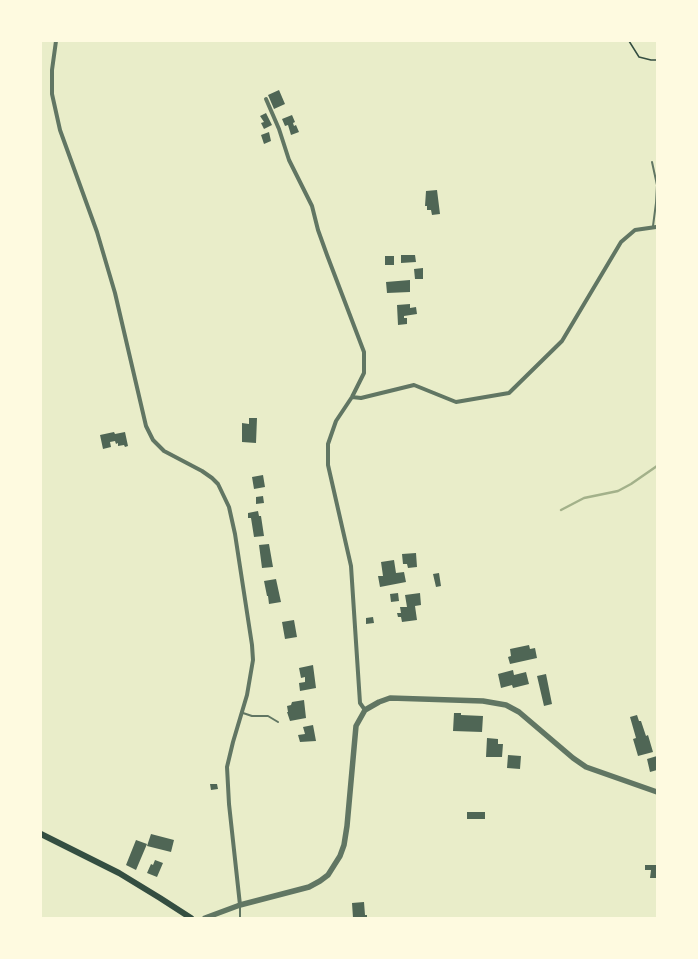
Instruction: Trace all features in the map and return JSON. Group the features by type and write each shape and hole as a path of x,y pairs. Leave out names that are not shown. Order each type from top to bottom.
{"main road":[{"path":"41,834 119,873 191,918"}],"street":[{"path":"56,41 52,70 52,94 60,130 96,232 115,293 146,426 154,440 164,451 202,471 218,484 226,498 232,517 237,541 253,660 242,713 227,768 229,804 240,905"},
{"path":"266,99 279,129 289,160 312,206 327,256 364,352 364,373 352,397 336,421 328,444 328,465 351,566 360,703 365,710"},
{"path":"352,397 361,398 414,385 456,402 509,393 562,341 621,242 635,230 654,227"},
{"path":"204,918 240,905 309,887 328,875 340,856 344,845 356,726 365,710 390,698 483,702 506,705 519,712 573,758 586,767 657,792"}],"lane":[{"path":"652,162 657,185 654,227"},
{"path":"242,713 252,716 268,716 278,722"},
{"path":"240,905 240,918"}],"path":[{"path":"629,41 639,57 657,60"}],"building":[{"path":"279,90 285,104 274,109 268,95"},
{"path":"266,113 272,125 264,129 261,123 264,122 260,116"},
{"path":"292,115 295,122 293,123 294,126 296,125 299,132 291,135 288,125 285,126 282,119"},
{"path":"269,132 271,141 264,144 261,135"},
{"path":"437,190 440,214 432,215 431,210 427,210 427,206 425,206 426,191"},
{"path":"401,255 415,255 416,262 401,263"},
{"path":"385,256 394,256 394,265 385,265"},
{"path":"423,268 423,279 415,279 414,269"},
{"path":"410,280 410,292 387,293 386,282"},
{"path":"410,304 410,308 416,307 417,314 404,316 404,318 407,318 407,324 398,325 397,305"},
{"path":"249,418 257,418 256,443 242,442 242,423 249,424"},
{"path":"114,432 115,434 125,432 128,446 118,446 118,443 116,444 115,441 110,442 111,447 103,449 100,435"},
{"path":"263,475 265,487 254,489 252,477"},
{"path":"263,496 264,503 256,504 256,497"},
{"path":"258,511 259,516 261,516 264,536 254,537 251,518 248,518 248,513"},
{"path":"269,544 273,567 262,568 259,545"},
{"path":"416,553 417,567 408,568 407,564 403,564 402,554"},
{"path":"394,560 396,573 404,572 406,582 380,587 378,576 383,576 381,562"},
{"path":"439,573 441,586 436,587 433,574"},
{"path":"276,579 281,602 269,604 264,581"},
{"path":"398,593 399,601 391,602 390,594"},
{"path":"420,593 421,605 415,606 417,620 402,622 401,617 398,617 397,613 401,613 400,607 407,607 405,595"},
{"path":"373,617 374,623 366,624 366,618"},
{"path":"294,620 297,637 285,639 282,622"},
{"path":"529,645 530,649 535,648 537,658 510,664 508,657 511,656 510,649"},
{"path":"313,665 316,688 300,691 299,683 305,682 305,677 301,678 299,668"},
{"path":"513,670 514,675 526,672 529,684 513,688 512,685 501,688 498,674"},
{"path":"546,674 552,704 544,706 537,676"},
{"path":"304,700 306,718 290,721 287,706 291,705 292,702"},
{"path":"454,713 461,713 461,715 483,716 482,732 453,731"},
{"path":"637,715 639,721 641,721 646,736 648,735 653,752 638,756 633,739 636,738 630,717"},
{"path":"313,725 316,741 300,742 298,735 305,734 303,727"},
{"path":"487,738 498,739 498,744 503,744 502,757 486,757"},
{"path":"508,755 521,756 520,769 507,768"},
{"path":"657,756 657,770 650,772 647,759"},
{"path":"210,784 217,784 218,789 211,790"},
{"path":"467,812 485,812 485,819 467,819"},
{"path":"151,834 174,840 171,852 147,846"},
{"path":"136,840 147,844 136,870 126,865"},
{"path":"155,860 163,863 157,877 147,873 151,864 153,865"},
{"path":"645,865 657,865 657,878 650,878 651,870 645,870"},
{"path":"364,902 365,915 367,915 367,918 353,918 352,903"}],"waterway":[{"path":"561,510 584,498 618,491 657,466"}]}
